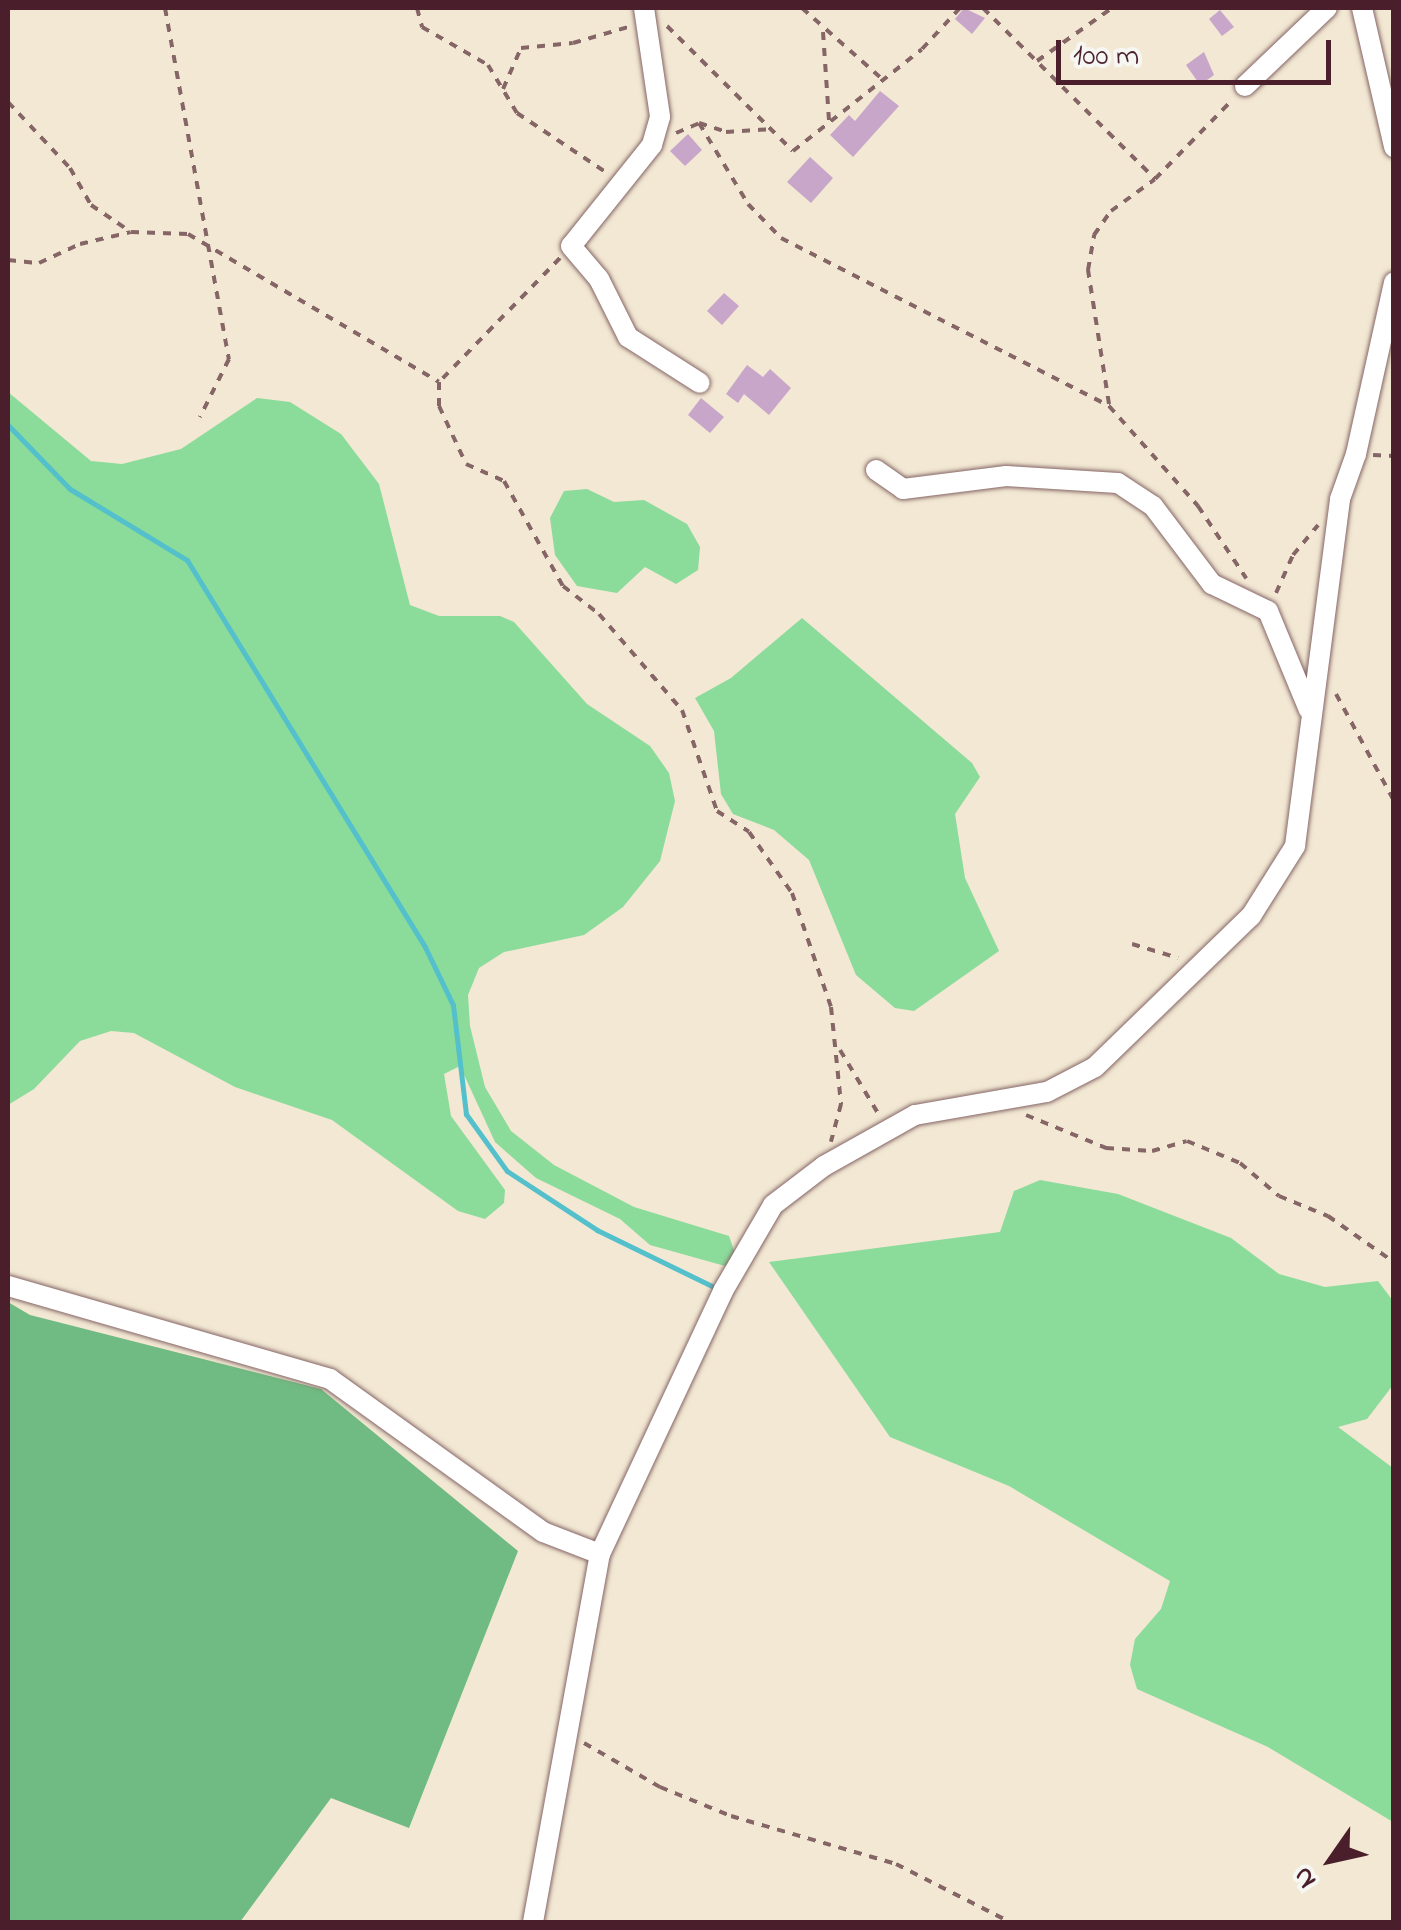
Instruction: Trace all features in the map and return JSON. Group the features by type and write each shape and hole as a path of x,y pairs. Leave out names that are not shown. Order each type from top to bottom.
{"street":[{"path":"1245,86 1327,8"},
{"path":"1362,8 1394,147"},
{"path":"646,18 660,117 652,145 629,180 570,246 599,280 628,337 700,382"},
{"path":"533,1922 550,1850 565,1722 600,1554 723,1291 773,1205 824,1166 915,1115 1047,1092 1095,1068 1270,894 1295,846 1308,710 1318,678 1340,499 1356,454 1394,282"},
{"path":"876,470 904,490 1006,476 1118,483 1153,506 1212,584 1268,611 1308,710"},
{"path":"8,1286 330,1380 544,1532 600,1554"}],"path":[{"path":"165,8 229,360 200,417"},
{"path":"417,8 422,26 488,65 517,113 610,176 629,180"},
{"path":"802,8 823,32 882,79"},
{"path":"502,89 521,48 573,44 646,18 672,26 793,150 882,79 960,8"},
{"path":"983,8 1155,180"},
{"path":"1037,61 1112,8"},
{"path":"823,32 829,121"},
{"path":"1109,406 1088,270 1094,235 1111,211 1155,180 1245,86"},
{"path":"8,102 70,168 92,205 131,232"},
{"path":"652,145 699,123 726,132 772,129"},
{"path":"699,123 748,204 781,238 1109,406 1198,506 1248,581"},
{"path":"8,260 39,263 80,244 131,232 188,234 211,251 297,292 439,382"},
{"path":"570,246 513,312 439,382 439,406 466,464 504,481 563,586 599,614 682,710 718,812 749,832 773,860 792,893 832,1007 837,1046 841,1104 824,1166"},
{"path":"1268,611 1293,555 1340,499"},
{"path":"1318,678 1330,684 1394,801"},
{"path":"1132,944 1163,950 1191,973"},
{"path":"837,1046 885,1132"},
{"path":"996,1099 1065,1135 1106,1148 1152,1151 1187,1142 1240,1163 1279,1196 1328,1216 1394,1262"},
{"path":"565,1722 589,1748 660,1787 732,1816 896,1864 1010,1922"}],"green space":[{"path":"8,392 91,461 122,464 181,449 257,398 290,402 341,434 379,484 410,605 439,616 500,616 514,622 587,704 650,746 669,773 675,801 660,861 623,907 584,935 504,952 479,968 468,995 470,1026 485,1087 511,1131 554,1165 634,1207 729,1236 736,1256 725,1266 650,1245 620,1219 536,1178 495,1142 460,1066 444,1074 451,1116 505,1190 504,1203 485,1219 458,1211 332,1120 235,1087 134,1033 111,1031 80,1041 34,1089 8,1105"},
{"path":"587,489 614,502 644,500 687,524 700,547 698,570 676,584 645,567 617,593 577,586 555,555 550,518 564,491"},
{"path":"802,618 972,763 980,777 955,814 965,878 999,951 914,1011 895,1008 856,975 809,860 774,830 733,814 721,794 714,731 695,698 731,678"},
{"path":"1040,1180 1118,1194 1231,1238 1279,1274 1325,1287 1378,1281 1393,1301 1393,1385 1367,1419 1338,1427 1393,1468 1393,1822 1268,1747 1137,1689 1130,1665 1135,1639 1161,1609 1170,1581 1009,1486 890,1437 769,1262 1000,1232 1014,1191"},
{"path":"8,1302 30,1315 321,1389 518,1551 409,1828 331,1798 240,1922 8,1922"}],"building":[{"path":"964,8 985,18 972,34 955,19"},
{"path":"1220,10 1234,27 1222,36 1209,19"},
{"path":"1204,52 1214,75 1200,85 1186,65"},
{"path":"880,91 899,106 853,157 830,135 849,115 855,121"},
{"path":"688,134 702,150 685,166 670,151"},
{"path":"810,157 833,178 811,203 787,182"},
{"path":"724,293 739,306 722,325 707,311"},
{"path":"747,365 763,377 770,369 791,388 769,415 744,394 738,403 726,394"},
{"path":"701,398 724,417 710,433 688,415"}],"waterway":[{"path":"8,425 70,489 187,560 425,947 453,1005 466,1114 507,1171 597,1230 720,1290"}]}
